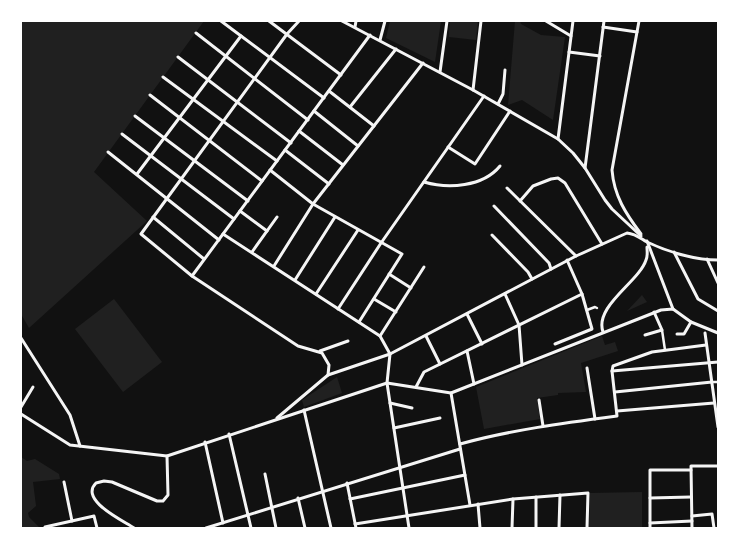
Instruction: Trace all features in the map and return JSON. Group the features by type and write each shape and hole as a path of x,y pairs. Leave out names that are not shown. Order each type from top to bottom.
{"street":[{"path":"221,21 324,98"},
{"path":"269,21 341,75"},
{"path":"299,21 287,34 141,234 192,276 298,346 320,351 348,341"},
{"path":"342,21 484,96 558,139 573,153 585,168 605,200 647,242 646,260 604,313 600,324 603,332"},
{"path":"355,27 356,21"},
{"path":"380,40 385,21"},
{"path":"440,72 447,21"},
{"path":"473,90 480,21"},
{"path":"546,21 571,36"},
{"path":"558,139 573,21"},
{"path":"585,168 604,21"},
{"path":"639,21 612,170 615,188 621,206 647,242 672,309 692,322 718,333"},
{"path":"603,27 637,32"},
{"path":"196,33 308,120"},
{"path":"192,276 370,35"},
{"path":"137,174 241,36"},
{"path":"350,107 396,49"},
{"path":"569,52 600,56"},
{"path":"178,57 291,142"},
{"path":"274,266 313,204 423,63"},
{"path":"498,104 503,94 505,70"},
{"path":"163,77 277,161"},
{"path":"329,91 374,126"},
{"path":"150,95 262,181"},
{"path":"338,309 381,243 484,96"},
{"path":"314,111 358,146"},
{"path":"448,147 475,164 510,111"},
{"path":"135,116 248,201"},
{"path":"300,131 343,165"},
{"path":"122,134 234,220"},
{"path":"285,150 329,184"},
{"path":"108,152 219,240"},
{"path":"424,182 451,186 463,185 476,181 496,170 500,166"},
{"path":"270,170 313,204 402,254 359,322"},
{"path":"520,201 533,186 551,179 561,179 565,183 602,244"},
{"path":"507,188 576,256"},
{"path":"494,206 549,263 551,269"},
{"path":"240,211 267,231"},
{"path":"153,217 204,259"},
{"path":"252,252 277,217"},
{"path":"295,280 335,217"},
{"path":"316,294 358,230"},
{"path":"275,420 328,375 390,354 567,260 627,233 636,234 647,242 674,252 718,260"},
{"path":"223,234 380,336 390,354 386,383 409,528"},
{"path":"492,235 528,272 532,279"},
{"path":"674,252 698,299 718,311"},
{"path":"708,259 718,283"},
{"path":"555,344 592,329 582,294 567,260"},
{"path":"380,336 424,267"},
{"path":"389,274 411,288"},
{"path":"505,294 520,326 522,365"},
{"path":"416,387 424,372 520,326 582,294"},
{"path":"374,298 396,312"},
{"path":"587,310 595,307 597,308"},
{"path":"21,414 70,445 167,456 229,434 386,383 451,393 654,312 672,309"},
{"path":"654,312 662,330 665,350"},
{"path":"467,314 482,344"},
{"path":"676,334 684,334 692,322"},
{"path":"645,335 662,330"},
{"path":"705,333 718,428"},
{"path":"426,336 440,364"},
{"path":"21,338 70,415 80,446"},
{"path":"460,444 490,436 544,426 617,416 612,371 613,366 652,352 706,345"},
{"path":"320,351 328,361 328,375"},
{"path":"467,351 474,384"},
{"path":"612,371 718,362"},
{"path":"587,368 595,419"},
{"path":"614,392 718,382"},
{"path":"21,407 33,387"},
{"path":"451,393 470,505"},
{"path":"540,400 544,426"},
{"path":"390,403 412,408"},
{"path":"617,411 714,403"},
{"path":"304,410 330,528"},
{"path":"394,428 440,418"},
{"path":"229,434 250,528"},
{"path":"206,442 223,523"},
{"path":"206,528 346,483 460,449"},
{"path":"134,528 96,503 92,495 92,488 96,483 108,481 157,501 164,501 168,495 167,456"},
{"path":"692,528 691,466 718,466"},
{"path":"650,528 650,470 691,470"},
{"path":"265,474 276,528"},
{"path":"350,499 465,475"},
{"path":"64,482 72,521"},
{"path":"346,483 356,528"},
{"path":"355,524 513,499 588,493 587,528"},
{"path":"559,528 560,495"},
{"path":"536,497 536,528"},
{"path":"650,498 691,497"},
{"path":"298,498 304,528"},
{"path":"512,528 513,499"},
{"path":"478,504 480,528"},
{"path":"692,516 712,514 714,528"},
{"path":"45,527 94,516 97,528"},
{"path":"650,523 692,521"}],"shaded area":[{"path":"21,21 204,21 94,172 147,221 29,328 21,314"},
{"path":"390,21 441,21 435,62 386,38"},
{"path":"450,21 478,21 476,40 449,37"},
{"path":"515,21 520,21 521,24 541,35 565,37 553,120 522,100 508,105"},
{"path":"642,295 647,302 627,311"},
{"path":"114,299 162,362 123,392 75,329"},
{"path":"602,336 605,345 615,342 618,351 581,363 586,392 558,393 558,395 537,398 540,419 484,429 476,387"},
{"path":"337,377 342,393 304,407 302,400"},
{"path":"21,457 27,461 35,459 59,474 60,479 33,482 36,506 28,513 29,517 40,528 21,528"},
{"path":"642,492 642,528 589,528 590,493"}]}
